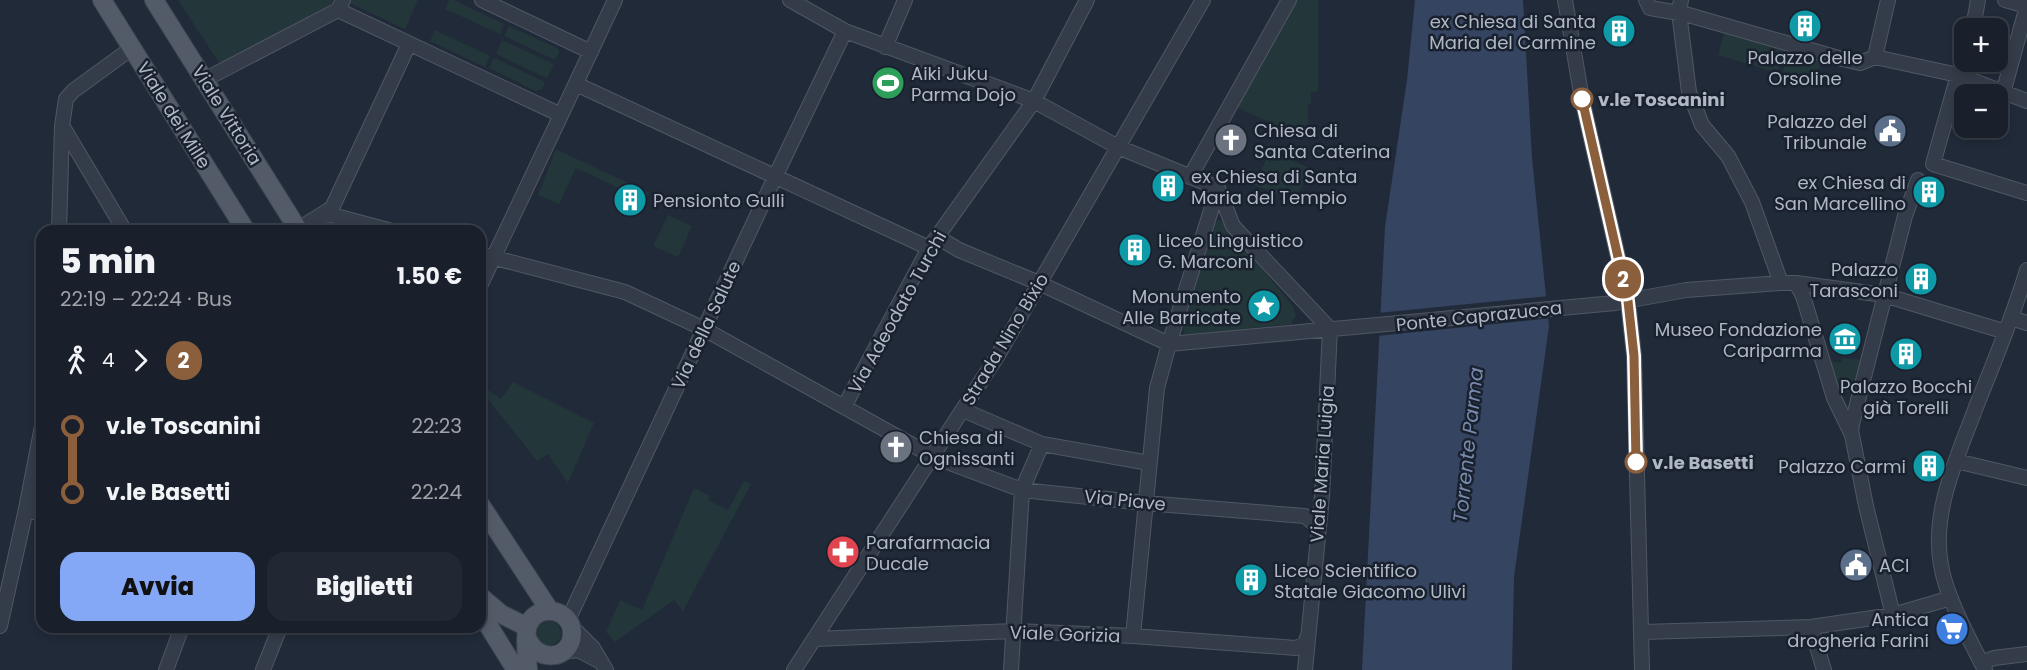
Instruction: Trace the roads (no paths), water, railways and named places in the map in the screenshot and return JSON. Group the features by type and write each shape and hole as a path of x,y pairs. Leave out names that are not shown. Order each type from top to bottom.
{"main road":[{"name":"Viale dei Mille","path":"102,0 242,225"},
{"name":"Viale Vittoria","path":"154,0 295,225"},
{"path":"486,513 550,611"},
{"path":"486,601 527,632 531,646 538,653 548,656 560,653"},
{"path":"528,670 527,632 536,615 550,611 560,613 569,622 571,640 551,660 547,670"},
{"path":"486,622 516,670"}],"street":[{"path":"482,0 591,51"},
{"path":"487,256 561,116 615,0"},
{"path":"790,0 845,31 1034,101 1118,147 1218,188 1233,226 1330,330"},
{"path":"885,47 905,0"},
{"name":"Via Adeodato Turchi","path":"844,407 933,243 1034,101 1087,0"},
{"name":"Strada Nino Bixio","path":"794,670 998,355 1203,0"},
{"path":"1190,177 1289,0"},
{"path":"1565,0 1582,99 1628,301 1634,356 1642,670"},
{"path":"1646,0 1650,8 1680,6 1851,61 1860,63 1875,57 1958,75 1980,84"},
{"path":"1875,57 1888,0"},
{"path":"1975,18 1978,0"},
{"path":"2005,0 2027,6 2005,84"},
{"path":"204,80 340,5 409,44 561,116"},
{"path":"1680,6 1689,92 1702,125 1728,156 1752,202 1781,283"},
{"name":"Via della Salute","path":"569,622 845,31"},
{"path":"307,225 330,211 334,205 409,44"},
{"path":"59,225 62,126 66,99 73,91 132,48"},
{"path":"1959,72 1933,164 2027,193"},
{"path":"576,84 775,177 933,243 959,250 1039,283 1169,344"},
{"path":"2008,95 2027,101"},
{"path":"62,126 121,225"},
{"path":"61,180 73,170 88,171"},
{"path":"1893,615 1866,506 1852,435 1852,424 1905,216 1918,180"},
{"path":"1133,636 1157,388 1218,188"},
{"path":"322,216 332,215 370,225"},
{"name":"Via Piave","path":"487,256 625,292 704,329 934,457 1022,490 1305,516 1318,527"},
{"path":"2027,270 2023,295 2011,318 1956,461 1941,514 1939,540 1941,565 1951,598 1983,667 1994,658 2027,654"},
{"name":"Ponte Caprazucca","path":"1169,344 1612,303 1686,290 1781,283 1884,295 2006,332"},
{"path":"1796,283 1803,296 1834,399 1852,435"},
{"path":"2011,318 2027,323"},
{"name":"Viale Maria Luigia","path":"1305,670 1318,527 1330,330"},
{"path":"963,410 1042,444 1149,463"},
{"path":"1011,670 1022,490 1042,444"},
{"path":"0,626 36,457"},
{"path":"1956,461 2027,478"},
{"path":"26,509 36,512"},
{"path":"1641,632 1811,627 1893,615 1951,598"},
{"path":"569,622 592,646 603,666"},
{"path":"1811,627 1824,670"},
{"name":"Viale Gorizia","path":"814,639 1014,631 1133,636 1296,648 1306,643 1308,635"},
{"path":"166,670 180,633"},
{"path":"263,670 278,633"},
{"path":"560,653 578,650 603,666"}],"water":[{"name":"Torrente Parma","path":"1415,0 1523,0 1532,158 1549,326 1514,577 1512,670 1362,670 1385,227 1407,80"}],"place":[{"name":"Palazzo delle Orsoline","path":"1805,26"},
{"name":"ex Chiesa di Santa Maria del Carmine","path":"1619,31"},
{"name":"Aiki Juku Parma Dojo","path":"888,83"},
{"name":"v.le Toscanini","path":"1582,99"},
{"name":"Palazzo del Tribunale","path":"1890,131"},
{"name":"Chiesa di Santa Caterina","path":"1231,140"},
{"name":"ex Chiesa di Santa Maria del Tempio","path":"1168,186"},
{"name":"ex Chiesa di San Marcellino","path":"1929,192"},
{"name":"Pensionto Gulli","path":"630,200"},
{"name":"Liceo Linguistico G. Marconi","path":"1135,250"},
{"name":"Palazzo Tarasconi","path":"1921,279"},
{"name":"Monumento Alle Barricate","path":"1264,306"},
{"name":"Museo Fondazione Cariparma","path":"1845,339"},
{"name":"Palazzo Bocchi già Torelli","path":"1906,354"},
{"name":"Chiesa di Ognissanti","path":"896,447"},
{"name":"v.le Basetti","path":"1636,462"},
{"name":"Palazzo Carmi","path":"1929,466"},
{"name":"Parafarmacia Ducale","path":"843,552"},
{"name":"ACI","path":"1856,565"},
{"name":"Liceo Scientifico Statale Giacomo Ulivi","path":"1251,580"},
{"name":"Antica drogheria Farini","path":"1952,629"}]}
